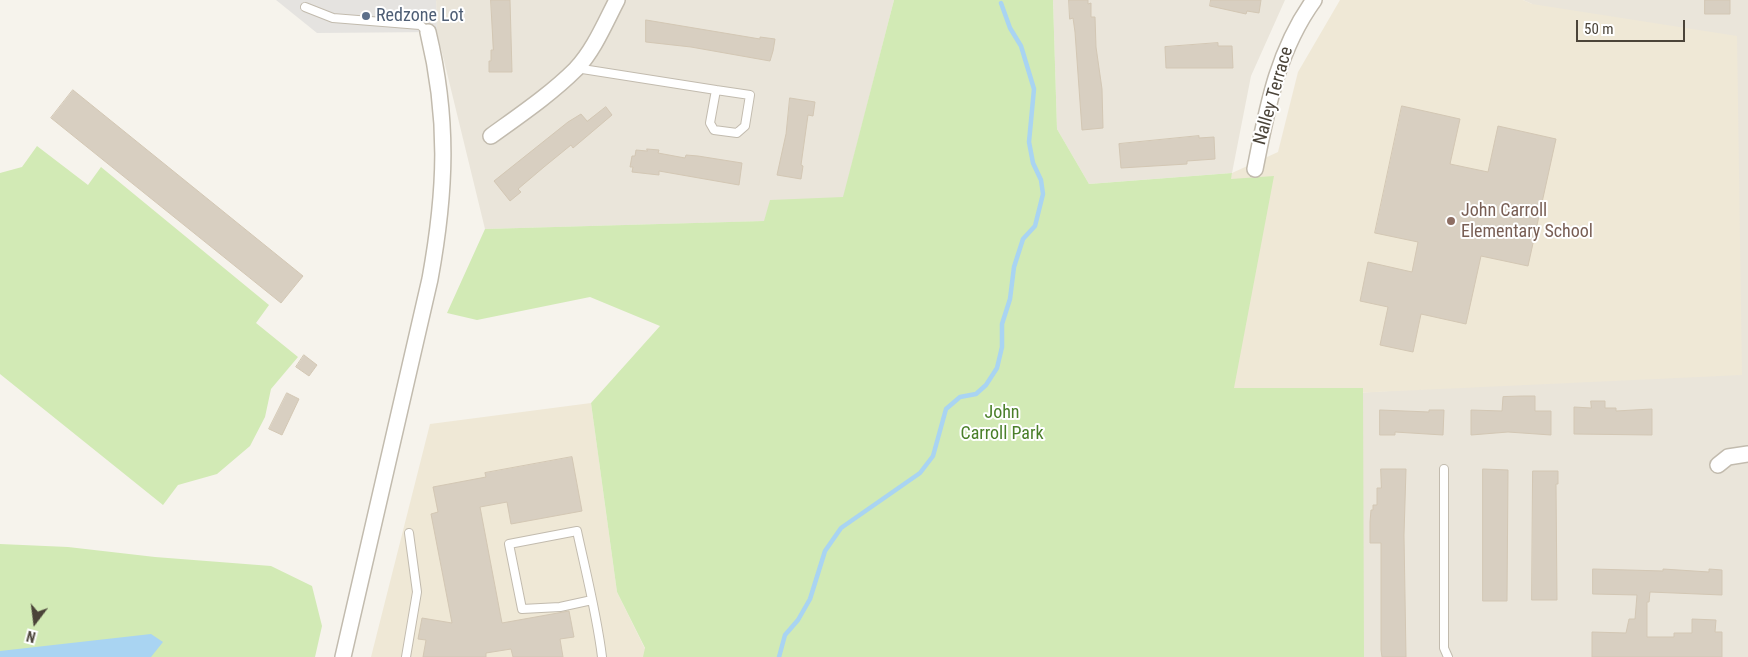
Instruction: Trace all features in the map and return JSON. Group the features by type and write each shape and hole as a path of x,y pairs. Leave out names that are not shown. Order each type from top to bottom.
{"street":[{"path":"491,136 530,108 576,68 594,44 617,0"},
{"name":"Nalley Terrace","path":"1255,169 1276,75 1296,28 1314,0"},
{"path":"343,657 430,279 441,221 443,172 442,108 436,66 428,32"},
{"path":"1718,465 1728,457 1748,454"}],"lane":[{"path":"305,7 333,18 420,25 428,32"},
{"path":"576,68 750,95 745,126 737,133 714,130 710,123 716,90"},
{"path":"1444,469 1444,648 1448,657"},
{"path":"592,600 560,607 522,609 508,544 577,531 592,600 602,657"},
{"path":"406,657 418,592 409,533"}],"shaded area":[{"name":"Redzone Lot","path":"276,0 436,0 437,32 317,33"},
{"path":"436,0 894,0 838,219 485,229 437,32"},
{"path":"1053,0 1285,0 1251,76 1232,173 1089,184 1057,129"},
{"path":"1340,0 1523,0 1532,4 1737,36 1742,375 1354,393 1096,462 1186,313 1232,173 1278,152 1298,72"},
{"path":"1523,0 1748,0 1748,657 1357,657 1354,393 1439,388 1532,4"},
{"path":"591,403 617,592 649,657 371,657 430,424"}],"green space":[{"name":"John Carroll Park","path":"894,0 1053,0 1057,129 1089,184 1232,173 1231,179 1274,176 1234,388 1363,388 1364,657 643,657 645,648 617,592 591,403 660,326 590,297 477,320 447,313 485,229 764,221 770,200 843,197"},
{"path":"37,146 88,185 101,167 269,305 256,323 298,357 271,389 265,417 250,446 217,474 178,485 163,505 0,374 0,173 22,167"},
{"path":"0,544 68,547 155,557 271,566 312,586 322,626 315,657 0,657"}],"water":[{"path":"151,634 163,642 151,657 0,657 0,651"}],"building":[{"path":"491,0 510,0 512,72 489,72 491,50 493,50"},
{"path":"1069,0 1088,0 1088,4 1091,3 1091,17 1095,17 1096,47 1102,89 1103,128 1082,130 1075,32 1073,18 1070,19"},
{"path":"1211,0 1261,0 1259,13 1247,11 1246,14 1210,6"},
{"path":"1705,0 1730,0 1730,14 1705,14"},
{"path":"646,20 760,39 760,37 775,39 773,51 770,61 691,47 646,42"},
{"path":"1218,43 1218,46 1232,46 1233,68 1166,68 1165,47"},
{"path":"73,90 303,276 281,303 51,118"},
{"path":"790,98 815,102 813,116 808,115 801,165 803,166 801,179 777,175 786,134"},
{"path":"1402,106 1460,119 1450,164 1488,172 1498,126 1556,139 1528,266 1481,256 1466,324 1421,314 1413,352 1380,345 1388,307 1360,301 1368,262 1412,272 1418,242 1375,233"},
{"path":"606,107 612,115 573,148 571,145 544,167 518,189 521,192 510,201 494,181 568,122 581,114 587,121"},
{"path":"1199,136 1199,138 1214,137 1215,159 1187,161 1187,164 1121,168 1119,144"},
{"path":"647,149 659,150 658,153 685,158 686,155 698,156 742,163 739,185 659,171 659,175 632,172 633,167 630,167 632,156 635,156 636,150 647,151"},
{"path":"304,355 317,365 309,376 296,367"},
{"path":"287,393 299,399 282,435 269,429"},
{"path":"1535,396 1535,411 1551,411 1551,435 1508,432 1471,435 1471,410 1502,411 1503,397"},
{"path":"1591,401 1605,401 1605,408 1616,408 1616,411 1652,409 1652,435 1574,434 1574,407 1591,408"},
{"path":"1380,410 1429,412 1429,410 1444,410 1443,435 1395,432 1395,435 1380,435"},
{"path":"572,457 582,511 511,524 507,502 480,507 502,623 569,611 574,637 560,639 563,657 513,657 511,649 486,653 486,657 423,657 426,640 418,639 422,618 452,623 431,514 438,512 433,487 486,477 485,473"},
{"path":"1381,469 1406,469 1404,535 1406,657 1382,657 1381,650 1381,543 1370,543 1370,522 1373,505 1377,505 1377,488 1381,488"},
{"path":"1483,469 1508,470 1507,601 1483,601"},
{"path":"1533,471 1558,471 1558,484 1556,484 1557,600 1532,600"},
{"path":"1593,569 1663,571 1663,569 1709,572 1709,569 1722,570 1722,595 1650,592 1649,602 1647,602 1647,637 1674,637 1674,633 1692,633 1692,619 1716,620 1715,632 1722,632 1722,657 1592,657 1592,632 1626,633 1629,619 1635,619 1637,595 1593,594"}],"waterway":[{"path":"779,657 785,635 798,620 810,599 825,551 841,528 920,473 933,456 946,409 960,397 976,394 986,385 997,368 1002,347 1002,324 1010,299 1014,267 1023,239 1035,226 1043,194 1041,180 1033,163 1029,142 1034,89 1021,46 1010,28 1001,3"}],"place":[{"name":"Redzone Lot","path":"366,16"},
{"name":"John Carroll Elementary School","path":"1451,221"}]}
